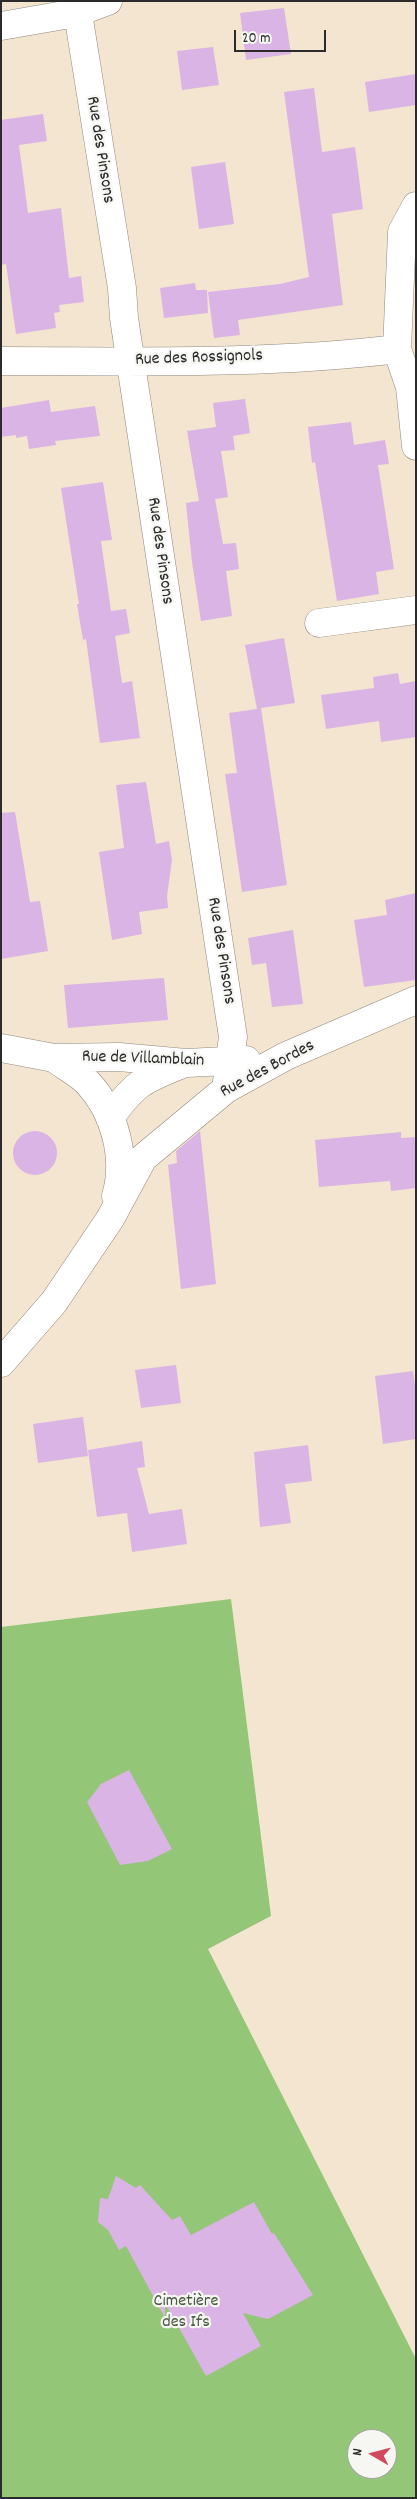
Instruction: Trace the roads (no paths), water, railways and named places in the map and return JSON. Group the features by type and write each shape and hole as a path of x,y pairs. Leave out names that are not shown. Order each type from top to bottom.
{"street":[{"path":"1,26 108,1"},
{"name":"Rue des Pinsons","path":"76,7 122,288 124,318 233,1037 226,1089"},
{"path":"416,206 402,232 397,349 410,387 416,446"},
{"name":"Rue des Rossignols","path":"1,361 131,362 352,354 397,349"},
{"path":"319,623 416,610"},
{"name":"Rue des Bordes","path":"1,1363 54,1302 110,1218 143,1158 226,1089 286,1056 416,1000"},
{"name":"Rue de Villamblain","path":"1,1048 54,1058 119,1058 186,1063 229,1062 286,1056"},
{"name":"Rue des Bordes","path":"54,1058 88,1083 110,1118 117,1140 120,1163 120,1184 110,1218"},
{"path":"110,1118 128,1093 147,1078 186,1063"}],"park label":[{"name":"Cimetière des Ifs","path":"186,2313"}]}
